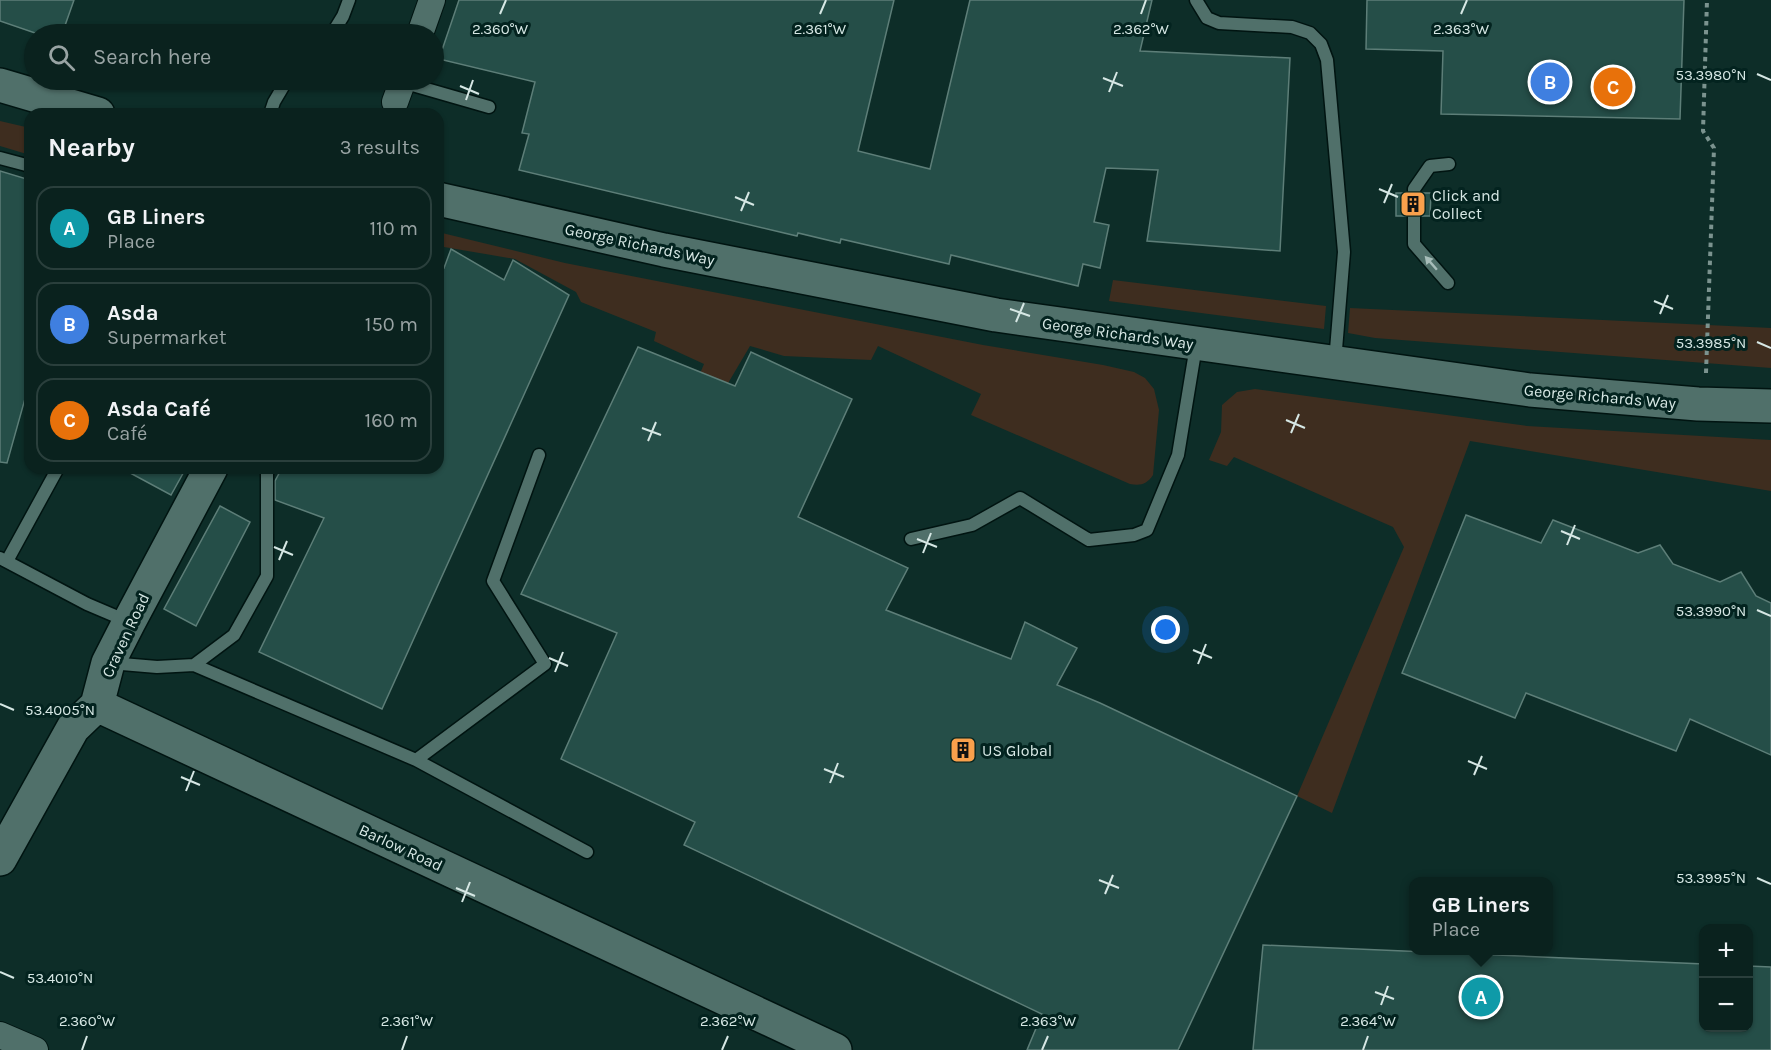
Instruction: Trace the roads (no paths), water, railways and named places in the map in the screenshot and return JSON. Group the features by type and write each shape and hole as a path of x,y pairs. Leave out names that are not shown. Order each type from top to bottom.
{"street":[{"path":"424,24 432,0"},
{"path":"0,85 78,108"},
{"name":"George Richards Way","path":"444,200 664,250 996,315 1196,345 1530,390 1698,404 1771,406"},
{"name":"Craven Road","path":"97,705 108,663 208,474"},
{"path":"0,859 73,728 97,705"},
{"name":"Barlow Road","path":"97,705 835,1050"},
{"path":"0,1035 35,1050"}],"lane":[{"path":"338,24 349,0"},
{"path":"1196,0 1207,18 1220,23 1292,27 1310,33 1321,44 1327,60 1344,252 1335,363"},
{"path":"272,108 281,90"},
{"path":"409,90 489,107"},
{"path":"0,158 24,164"},
{"path":"1448,283 1413,244 1414,189 1430,166 1449,164"},
{"path":"911,539 972,525 1020,498 1089,540 1134,536 1147,530 1178,455 1196,345"},
{"path":"416,760 545,664 493,581 539,455"},
{"path":"54,474 4,559 87,604 129,621"},
{"path":"194,665 234,635 267,576 267,474"},
{"path":"108,663 157,667 194,665 416,760 587,852"}],"place":[{"name":"Asda","path":"1550,82"},
{"name":"Asda Café","path":"1613,87"},
{"name":"Click and Collect","path":"1413,204"},
{"name":"US Global","path":"963,750"},
{"name":"GB Liners","path":"1481,997"}]}
